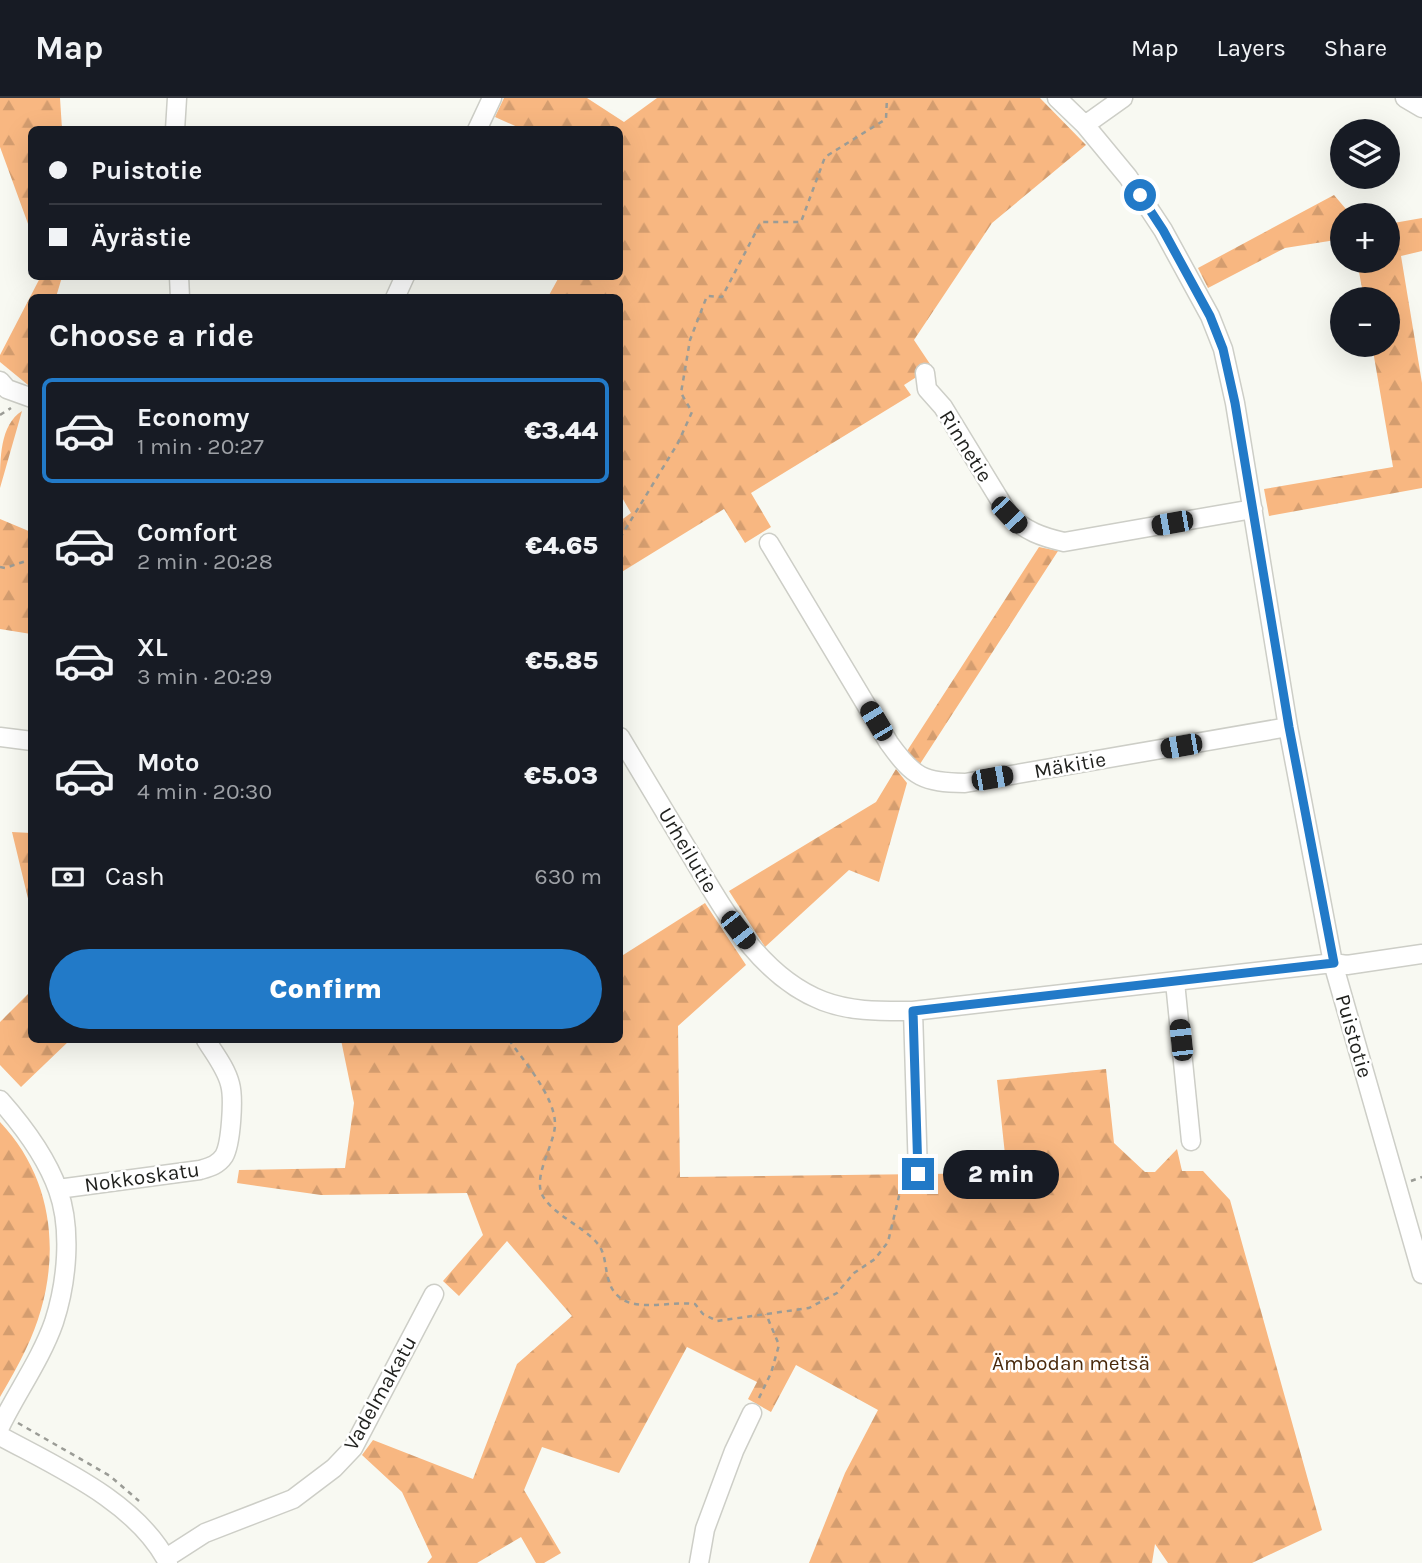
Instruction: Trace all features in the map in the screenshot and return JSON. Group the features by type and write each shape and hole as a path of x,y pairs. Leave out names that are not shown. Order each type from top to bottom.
{"street":[{"path":"175,126 177,98"},
{"path":"479,126 492,98"},
{"name":"Puistotie","path":"1058,98 1085,125 1128,177 1163,230 1210,316 1223,349 1235,403 1289,727 1334,963 1422,1273"},
{"path":"1085,125 1123,98"},
{"path":"1405,98 1422,108"},
{"name":"Rinnetie","path":"925,373 927,389 943,407 1009,515 1021,528 1045,538 1064,542 1253,509"},
{"path":"2,390 28,397"},
{"name":"Mäkitie","path":"769,542 889,743 915,772 934,783 965,783 1289,727"},
{"path":"0,737 28,740"},
{"name":"Urheilutie","path":"623,742 718,898 757,954 796,987 822,1000 852,1009 913,1011 1334,963 1347,965 1422,954"},
{"path":"1175,982 1191,1141"},
{"path":"913,1011 918,1174"},
{"name":"Nokkoskatu","path":"58,1189 214,1166 228,1148 232,1100 230,1083 208,1043"},
{"path":"0,1100 33,1143 58,1189 64,1214 65,1242 60,1299 43,1348 0,1427"},
{"name":"Vadelmakatu","path":"167,1561 205,1533 293,1499 334,1468 353,1448 374,1412 433,1294"},
{"path":"699,1563 705,1529 734,1451 752,1413"},
{"path":"0,1436 75,1476 124,1510 167,1561"}],"path":[{"path":"623,533 678,443 692,412 681,393 690,340 707,296 722,297 761,222 801,222 825,157 886,119 887,98"},
{"path":"0,567 5,568 28,560"},
{"path":"511,1043 545,1092 555,1124 540,1189 546,1202 584,1231 602,1250 604,1270 612,1288 621,1299 641,1306 678,1301 695,1304 703,1314 717,1321 809,1308 836,1293 854,1273 875,1259 888,1242 899,1196 918,1174"},
{"path":"1408,1182 1422,1177"},
{"path":"752,1413 771,1373 779,1345 766,1314"}],"green space":[{"path":"0,98 60,98 62,126 28,126 28,224 0,147"},
{"path":"504,98 587,98 624,122 657,98 1040,98 1086,145 992,223 914,340 932,367 904,385 911,395 751,493 771,527 745,543 724,509 623,571 623,519 631,513 623,499 623,294 550,294 557,280 623,280 623,126 515,126 495,117"},
{"path":"1334,195 1341,203 1330,203 1330,241 1285,248 1208,288 1198,268"},
{"path":"1422,218 1422,251 1401,256 1422,383 1422,488 1269,516 1264,489 1393,467 1374,357 1400,357 1400,287 1362,287 1359,273 1400,273 1400,222"},
{"path":"39,280 61,280 57,294 32,294"},
{"path":"28,301 28,385 0,362 0,355"},
{"path":"22,411 0,488 1,454 5,434 9,425"},
{"path":"0,519 28,531 28,634 0,629"},
{"path":"1039,547 1058,551 920,764 907,751"},
{"path":"896,769 907,783 879,882 849,870 765,947 729,891 876,802"},
{"path":"12,832 28,833 28,899"},
{"name":"Ämbodan metsä","path":"705,903 746,965 678,1026 680,1177 1007,1173 997,1080 1106,1069 1114,1143 1145,1172 1155,1172 1177,1149 1182,1171 1203,1171 1230,1200 1322,1530 1252,1563 1168,1563 1155,1544 1152,1563 809,1563 845,1473 878,1410 796,1365 771,1412 748,1399 757,1382 687,1347 619,1473 542,1447 524,1490 561,1553 544,1563 536,1563 521,1537 477,1563 427,1563 432,1557 402,1492 362,1455 373,1440 473,1479 517,1364 572,1316 507,1241 459,1296 443,1281 483,1235 467,1193 321,1195 237,1183 239,1170 345,1168 354,1103 342,1043 623,1043 623,955"},
{"path":"28,994 28,1043 67,1043 21,1087 0,1065 0,1022"},
{"path":"0,1122 20,1147 44,1202 49,1231 49,1261 46,1291 38,1320 0,1397"}],"route":[{"path":"918,1174 913,1011 1334,963 1289,727 1235,403 1223,349 1210,316 1163,230 1140,195"}]}
